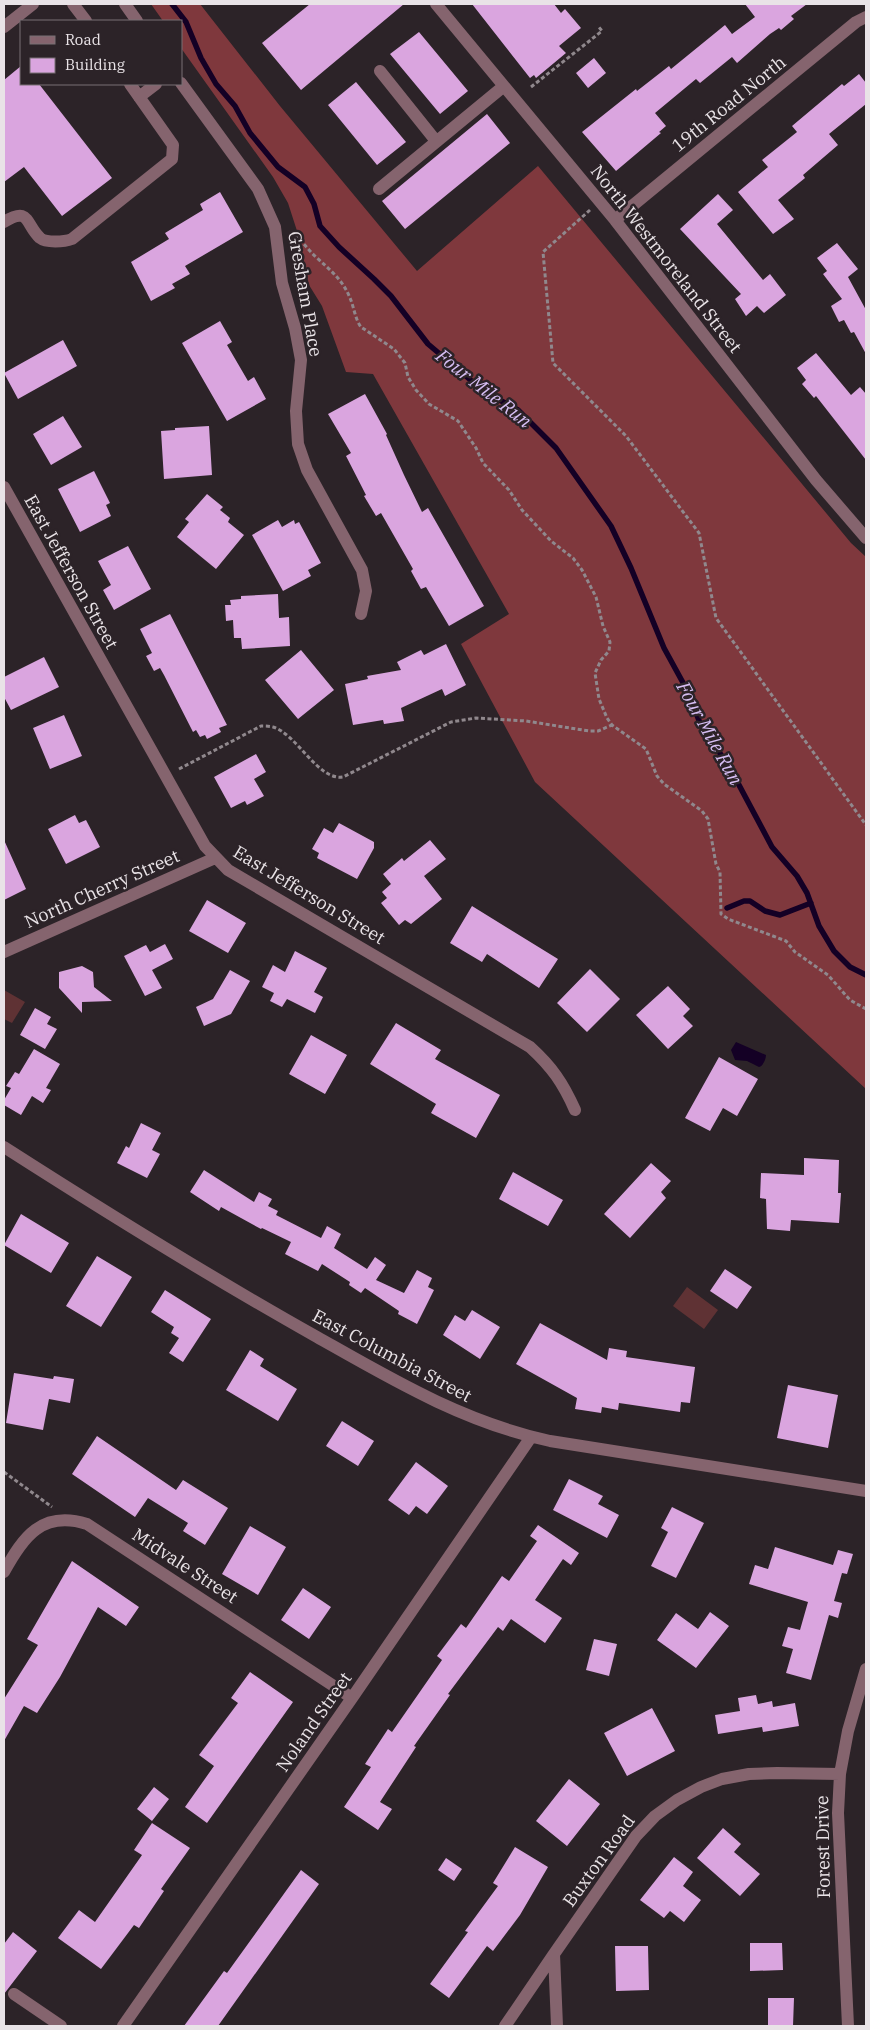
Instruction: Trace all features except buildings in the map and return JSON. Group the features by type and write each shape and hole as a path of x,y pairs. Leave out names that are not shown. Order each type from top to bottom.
{"street":[{"path":"4,27 33,4"},
{"path":"73,4 85,20"},
{"path":"125,4 136,20"},
{"name":"North Westmoreland Street","path":"436,4 615,220 821,487 866,538"},
{"name":"19th Road North","path":"615,220 856,22 866,16"},
{"path":"380,71 436,141"},
{"name":"Gresham Place","path":"182,84 258,189 275,227 282,283 298,337 301,360 296,417 298,444 307,470 362,570 366,591 361,614"},
{"path":"4,222 15,215 24,216 30,221 39,237 44,240 66,241 72,239 172,159 173,145 131,85"},
{"path":"139,97 155,85"},
{"path":"379,189 504,86"},
{"name":"East Jefferson Street","path":"4,487 205,846 215,858 228,870 530,1048 547,1062 564,1085 575,1110"},
{"name":"North Cherry Street","path":"4,952 215,858"},
{"name":"East Columbia Street","path":"4,1147 218,1281 415,1392 465,1415 531,1437 866,1490"},
{"name":"Noland Street","path":"123,2026 531,1437"},
{"path":"4,1572 28,1535 47,1524 58,1521"},
{"name":"Midvale Street","path":"58,1521 77,1522 94,1528 352,1698"},
{"name":"Forest Drive","path":"848,2026 838,1813 840,1774 848,1731 866,1669"},
{"name":"Buxton Road","path":"504,2026 636,1836 655,1816 677,1800 722,1779 749,1774 840,1774"},
{"path":"554,1954 558,2026"},
{"path":"14,1994 61,2026"}],"path":[{"path":"531,86 602,31 598,26"},
{"path":"600,202 543,252 553,363 626,436 699,533 716,618 866,825"},
{"path":"294,236 301,240 314,256 340,279 350,298 361,327 394,348 405,363 408,377 416,390 429,404 458,421 476,448 482,463 509,490 522,510 551,541 573,558 582,570 596,597 603,626 610,642 609,651 597,666 595,680 599,698 607,718 612,725 646,749 657,776 664,784 702,811 708,819 716,864 720,872 721,914 728,919 786,941 795,952 828,975 850,1000 866,1009"},
{"path":"179,770 260,726 272,726 283,732 324,771 336,778 343,777 451,722 476,718 526,721 589,731 598,731 612,725"},
{"path":"4,1472 54,1510 58,1521"}],"shaded area":[{"path":"151,4 200,4 280,106 417,271 538,166 851,543 866,557 866,1089 535,782 461,644 509,614 373,374 346,372 322,306 309,285 298,234 288,203 273,177 182,49 182,20 162,20"},
{"path":"4,990 25,1002 12,1023 4,1019"},
{"path":"736,1042 766,1055 762,1065 759,1067 747,1061 735,1060 731,1050"},
{"path":"687,1287 718,1310 704,1329 673,1306"}],"waterway":[{"name":"Four Mile Run","path":"172,4 186,22 201,58 216,84 235,106 250,133 278,167 305,187 314,204 320,226 339,247 391,296 428,344 474,383 518,410 556,448 611,526 631,568 664,648 687,690 700,723 731,770 772,847 797,876 807,893 819,926 834,951 850,967 866,975"},
{"path":"727,908 744,901 750,901 765,911 780,915 811,903"}]}
